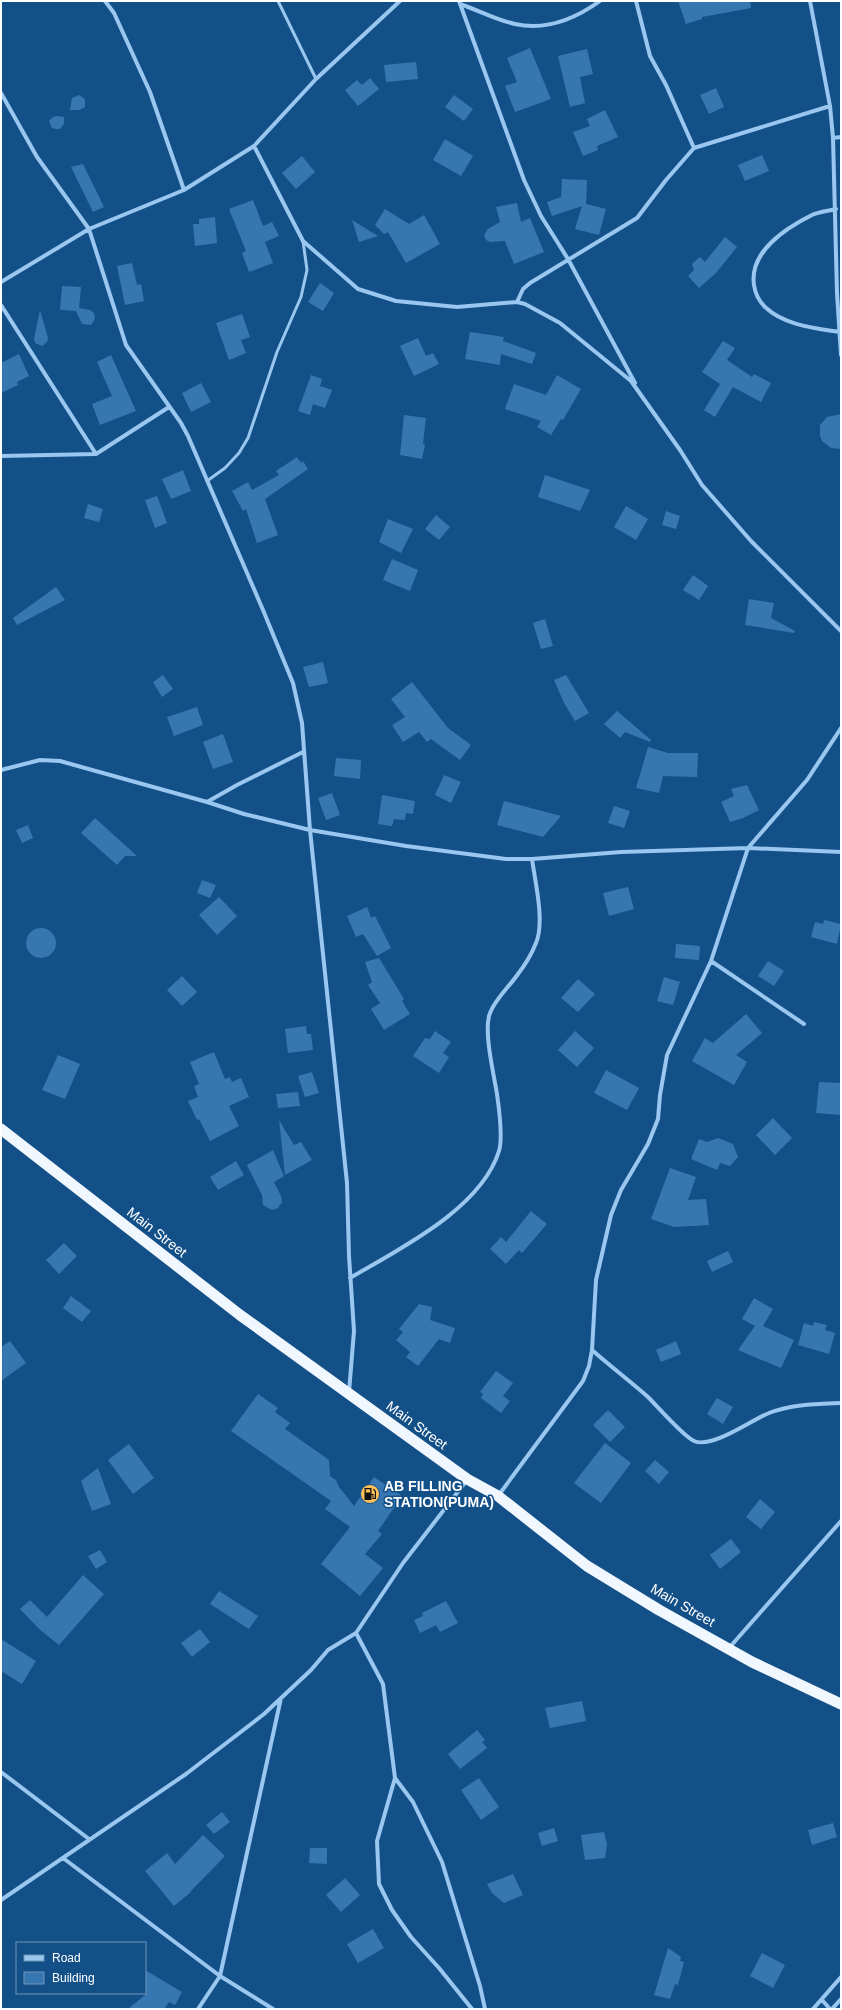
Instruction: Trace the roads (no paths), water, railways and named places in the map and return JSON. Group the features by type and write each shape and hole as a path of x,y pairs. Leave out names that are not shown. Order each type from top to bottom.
{"highway":[{"name":"Main Street","path":"1,1129 240,1315 467,1479 498,1496 587,1566 659,1610 752,1662 841,1704"}],"street":[{"path":"105,1 114,13 150,92 184,190"},
{"path":"1,282 89,229 184,190 254,146 316,79 400,1"},
{"path":"460,2 515,24 548,25 579,16 600,1"},
{"path":"636,1 650,56 666,85 694,148"},
{"path":"810,1 830,106 833,138 841,355"},
{"path":"460,2 524,180 540,216 568,259 640,392 702,485 751,541 841,631"},
{"path":"1,93 37,157 89,229 126,345 170,407 188,436 293,683 302,723 303,752 308,784 310,830 347,1183 350,1278 354,1332 349,1394"},
{"path":"517,302 523,289 530,283 637,218 666,180 694,148 830,106"},
{"path":"833,138 841,137"},
{"path":"254,146 304,241 358,289 396,301 457,307 517,302 525,304 560,323 616,367 640,392"},
{"path":"836,209 814,214 793,226 771,243 757,259 752,276 755,291 764,306 783,319 812,328 839,332"},
{"path":"1,305 96,454"},
{"path":"1,456 96,454 170,407"},
{"path":"498,1496 582,1381 589,1366 592,1350 596,1280 611,1216 621,1190 648,1144 658,1119 660,1095 667,1055 710,960 748,848 807,780 841,728"},
{"path":"207,802 237,785 303,752"},
{"path":"1,770 40,760 60,761 207,802 244,814 310,830 406,846 506,859 532,859 621,852 748,848 841,852"},
{"path":"350,1278 426,1233 470,1198 484,1180 500,1150 500,1113 489,1048 489,1014 499,998 519,973 537,942 540,922 532,859"},
{"path":"710,960 804,1024"},
{"path":"592,1350 647,1397 683,1433 694,1441 704,1442 715,1440 770,1413 788,1408 841,1403"},
{"path":"1,1900 186,1774 264,1714 311,1670 328,1650 356,1633 403,1563 467,1479"},
{"path":"728,1648 841,1522"},
{"path":"356,1633 383,1684 395,1778 377,1842 379,1884 392,1910 411,1937 439,1968 472,2009"},
{"path":"198,2009 220,1976 281,1698"},
{"path":"1,1772 89,1839"},
{"path":"395,1778 413,1802 442,1862 480,1986 485,2009"},
{"path":"63,1858 220,1976 273,2009"},
{"path":"813,2009 841,1977"},
{"path":"822,2000 831,2009 841,1999"}],"lane":[{"path":"278,1 316,79"},
{"path":"207,481 225,468 239,453 248,438 276,352 301,297 306,270 304,241"}],"place":[{"name":"AB FILLING STATION(PUMA)","path":"370,1494"}]}
